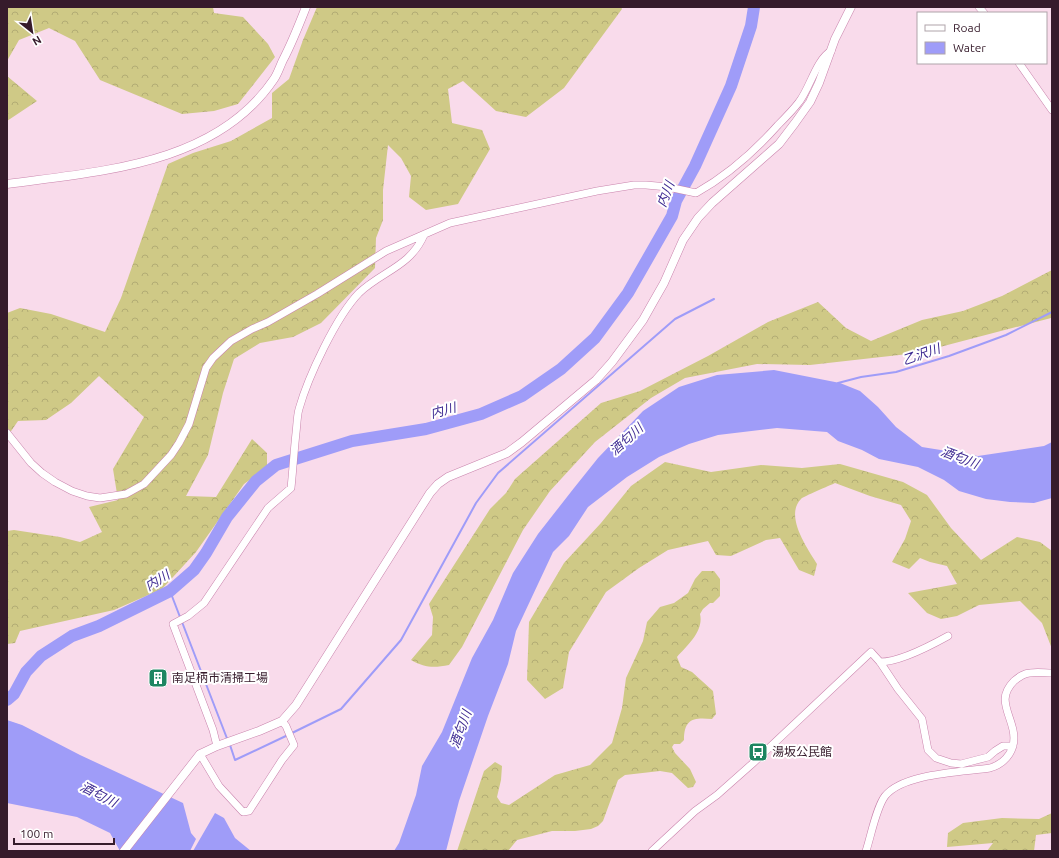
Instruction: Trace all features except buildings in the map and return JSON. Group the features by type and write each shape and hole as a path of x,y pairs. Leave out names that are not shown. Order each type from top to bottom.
{"street":[{"path":"7,184 107,170 145,162 175,152 213,134 246,112 269,86 289,49 306,7"},
{"path":"124,851 192,764 201,756 217,746 234,739 284,724 430,493 438,484 448,477 507,453 540,428 596,380 612,362 643,320 664,283 683,240 698,218 712,203 779,144 795,123 813,96 851,7"},
{"path":"7,433 31,463 42,473 72,491 86,496 100,498 126,494 144,484 171,455 189,424 206,368 213,358 231,341 280,315 386,251 450,223 572,196 634,185 668,187 696,194 733,170 760,146 799,102 823,58 831,51"},
{"path":"1020,64 1052,110"},
{"path":"217,746 213,730 173,624 188,616 204,603 268,508 291,488 299,410 319,360 346,309 370,284 404,262 420,245 424,235"},
{"path":"880,662 889,662 931,645 948,636"},
{"path":"652,851 695,811 717,795 741,774 871,652 922,719 928,750 936,758 961,764 988,757 1003,746 1013,746"},
{"path":"866,851 879,808 886,795 901,783 918,778 996,767 1006,760 1013,746 1014,739 1013,730 1005,704 1009,687 1017,678 1026,674 1052,673"},
{"path":"201,756 219,786 243,812 249,811 282,760 294,745 284,724"}],"green space":[{"path":"7,7 213,7 214,13 243,17 268,44 275,57 238,104 214,111 182,114 100,80 75,41 49,28 19,40 7,61"},
{"path":"317,7 621,7 622,9 564,88 526,117 496,111 463,81 448,89 452,123 482,130 490,149 458,204 426,210 409,197 411,176 401,158 388,145 383,190 383,220 376,238 375,268 321,323 293,337 260,343 234,359 223,393 208,455 186,496 216,497 252,439 267,453 267,467 244,484 196,552 162,589 114,610 20,631 15,643 7,644 7,531 14,530 60,537 80,542 102,532 89,507 118,500 113,469 144,417 99,376 71,403 46,420 18,421 7,437 7,313 20,308 51,314 105,332 121,298 168,164 193,153 231,141 272,118 272,93 289,79"},
{"path":"7,76 37,101 7,121"},
{"path":"1052,270 1051,318 917,353 810,365 757,364 685,378 651,398 595,442 550,491 523,530 462,647 449,665 430,667 421,665 411,660 432,635 433,617 429,604 490,509 506,493 515,479 601,403 640,391 708,356 768,322 818,302 846,328 871,341 922,320 963,311 1002,296"},
{"path":"665,462 711,472 761,465 802,468 840,464 903,482 927,495 951,528 981,560 1017,537 1040,542 1052,551 1052,649 1042,623 1020,601 979,605 957,616 941,619 927,613 908,593 957,584 947,566 920,558 909,569 892,562 905,539 911,521 901,505 870,496 835,483 801,499 796,506 796,523 799,532 817,564 814,576 799,570 780,538 766,540 731,556 716,555 708,541 668,550 639,568 606,592 569,652 563,688 545,699 527,680 529,622 564,563 601,523 631,486"},
{"path":"702,571 714,571 720,579 720,596 713,603 710,603 703,609 700,614 700,626 697,632 690,643 677,657 681,667 692,672 713,691 716,714 712,719 700,718 691,721 684,733 684,740 680,744 674,744 672,747 675,753 690,769 696,782 693,787 688,788 672,773 660,771 625,775 618,780 603,821 598,826 591,829 575,831 552,831 517,840 508,851 457,851 484,771 495,762 502,766 501,780 497,797 501,803 509,805 555,775 590,765 612,743 622,708 626,678 643,641 647,622 660,607 674,603 688,593 695,579"},
{"path":"1052,813 1052,833 1036,835 1034,851 987,851 993,843 947,847 948,833 963,823 1002,818 1039,819"}],"water":[{"name":"酒匂川","path":"774,370 840,383 860,391 878,407 896,427 922,447 978,456 1044,446 1052,442 1052,498 1034,503 986,499 959,491 944,480 918,467 879,459 862,450 838,441 827,432 777,428 718,435 689,444 659,457 627,477 588,507 569,536 553,552 516,631 508,664 488,716 459,801 446,851 394,851 399,843 416,795 422,766 442,732 472,658 493,620 513,573 538,534 574,488 598,458 643,411 679,387 717,375"},
{"name":"酒匂川","path":"7,720 22,725 80,755 183,803 191,833 196,839 190,851 120,851 110,833 77,817 7,803"},
{"path":"215,813 224,818 235,838 251,851 193,851"}],"waterway":[{"name":"内川","path":"7,700 14,694 26,672 41,656 72,636 99,626 170,591 194,570 206,553 227,517 256,481 276,465 352,441 426,429 481,414 522,396 561,369 595,338 628,293 672,216 676,201 695,166 731,86 751,26 754,7"},
{"path":"292,733 341,709 401,640 476,503 498,473 675,319 714,299"},
{"name":"乙沢川","path":"838,383 861,377 896,372 949,356 1006,335 1052,312"},
{"path":"170,591 180,617"},
{"path":"182,622 228,741"},
{"path":"230,745 235,760 288,735"}],"place":[{"name":"南足柄市清掃工場","path":"158,678"},
{"name":"湯坂公民館","path":"758,752"}]}
